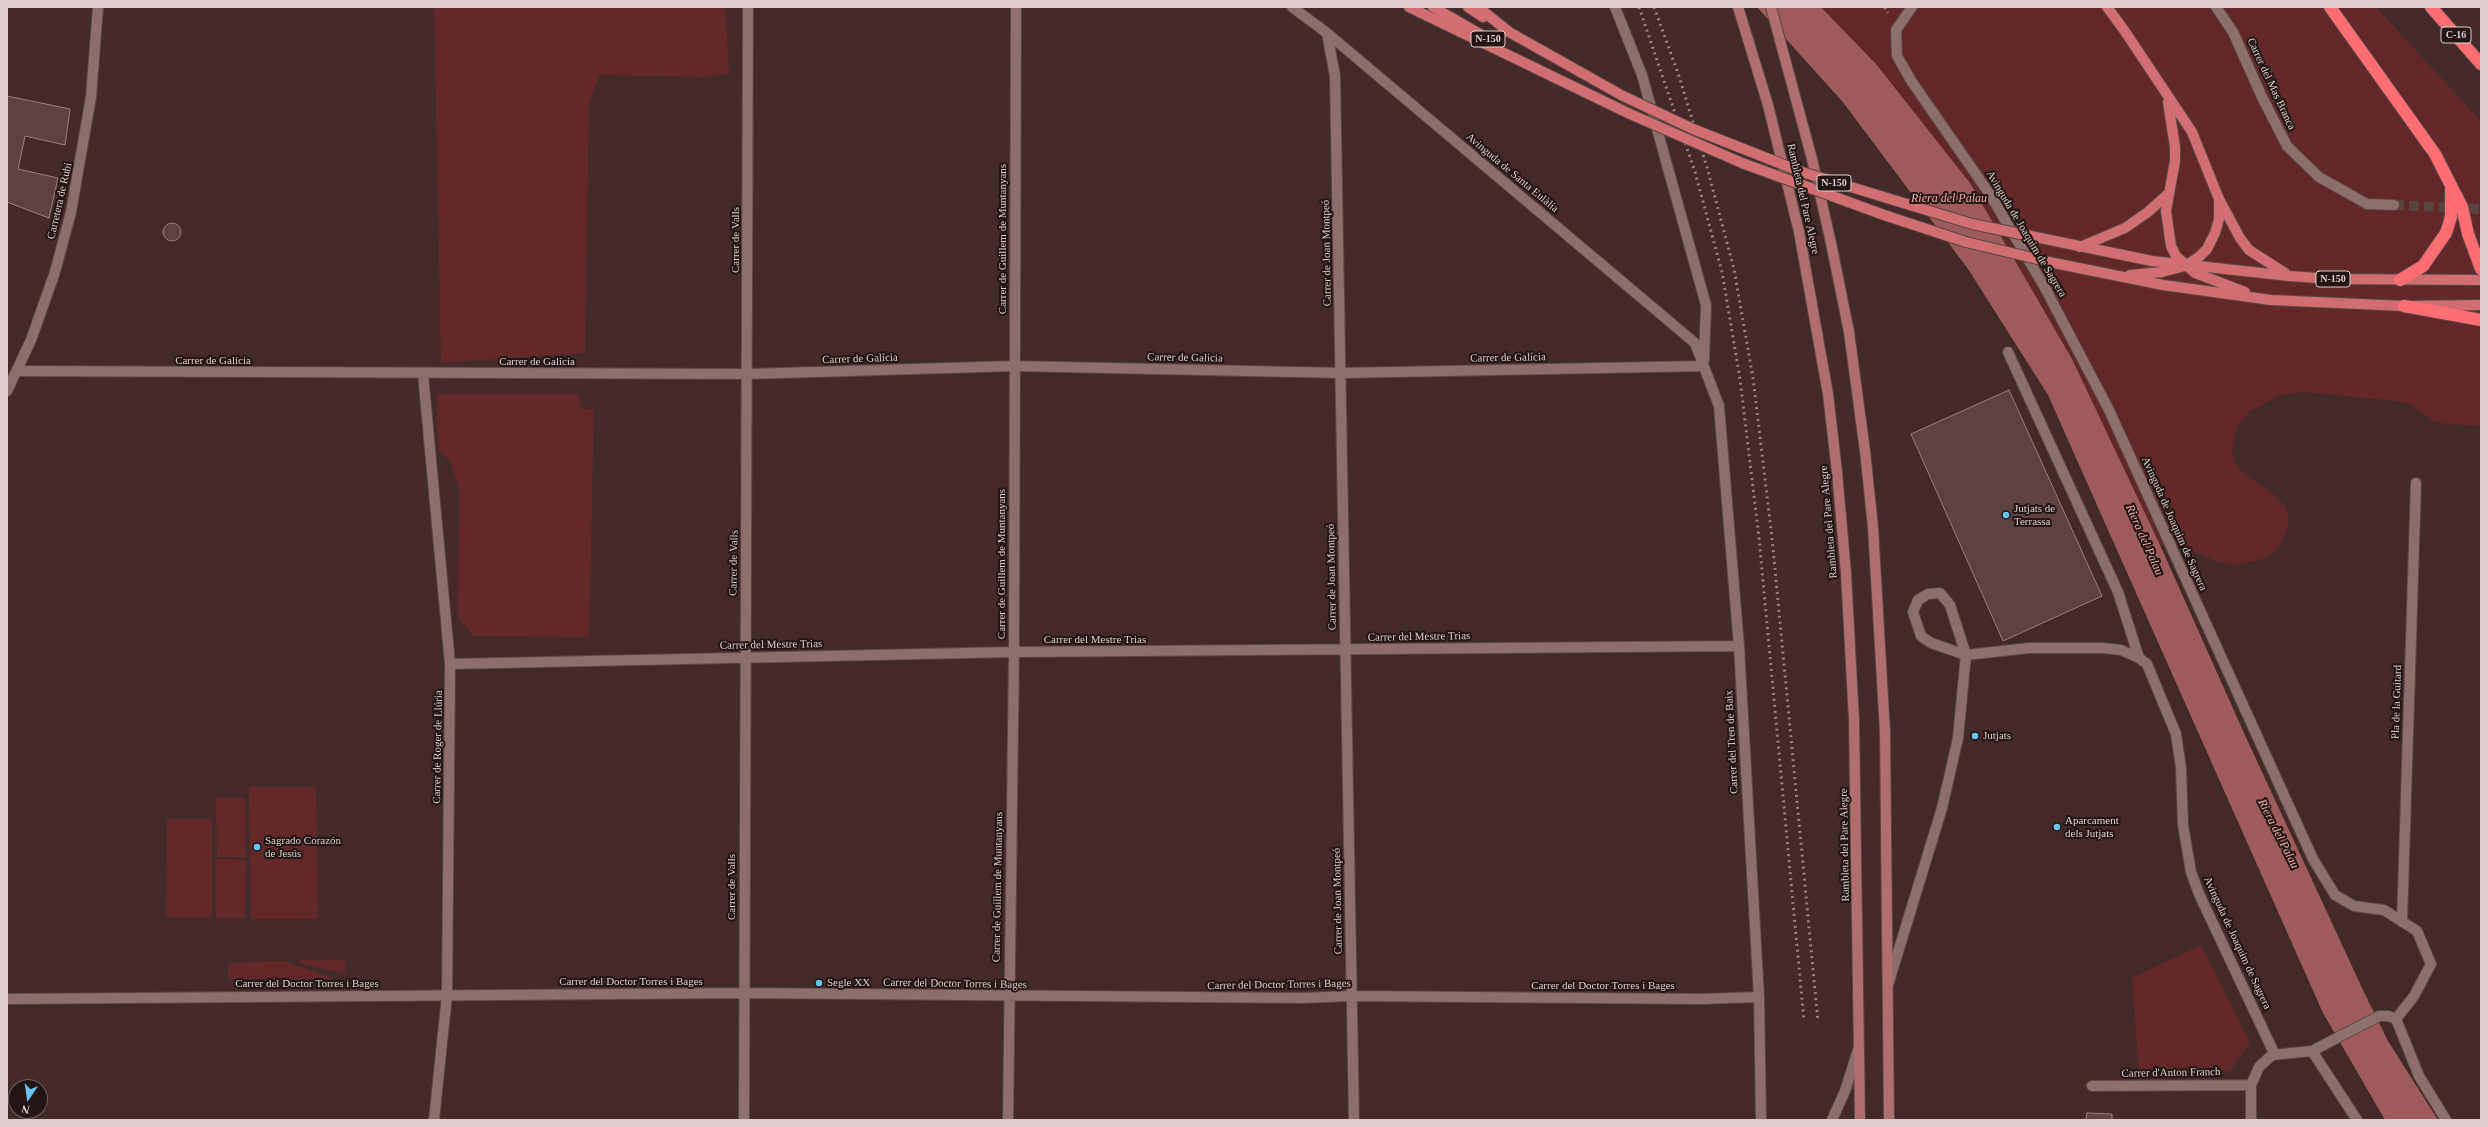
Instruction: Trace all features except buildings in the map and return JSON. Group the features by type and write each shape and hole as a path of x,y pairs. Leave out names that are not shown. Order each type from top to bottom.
{"highway":[{"path":"2330,7 2430,147 2451,189 2462,207 2468,234 2481,269"},
{"name":"C-16","path":"2431,7 2481,64"},
{"path":"2400,280 2424,266 2446,233 2451,217 2451,189"},
{"path":"2404,306 2481,320"}],"main road":[{"path":"1409,7 1542,70"},
{"name":"N-150","path":"1433,7 1542,70 1630,114 1742,163 1884,215 1966,242 2054,263 2163,285 2271,300 2404,306 2481,305"},
{"name":"N-150","path":"1468,7 1509,32 1623,96 1707,135 1802,172 1972,224 2080,247 2185,266 2289,276 2400,280 2481,280"},
{"path":"1478,7 1509,32"},
{"name":"Rambleta del Pare Alegre","path":"1738,7 1768,105 1799,232 1828,394 1845,565 1854,720 1860,1120"},
{"name":"Rambleta del Pare Alegre","path":"1771,7 1812,159 1841,288 1865,451 1873,527 1885,732 1889,1120"},
{"path":"2107,7 2144,59 2168,100 2192,132 2219,199 2236,232 2249,250 2289,276"},
{"path":"2168,100 2175,147 2175,161 2168,194 2167,228 2171,246 2185,266 2206,278 2271,300"},
{"path":"2080,247 2125,228 2148,212 2168,194"},
{"path":"2118,276 2162,272 2185,266 2206,249 2215,233 2219,219 2219,199"}],"street":[{"name":"Carretera de Rubi","path":"7,391 18,371 46,299 71,212 90,104 98,7"},
{"name":"Carrer de Valls","path":"744,1120 745,657 748,374 748,7"},
{"name":"Carrer de Guillem de Muntanyans","path":"1008,1120 1008,996 1014,652 1016,7"},
{"name":"Avinguda de Santa Eulàlia","path":"1292,7 1327,33 1695,343 1704,366"},
{"path":"1615,7 1642,75 1706,305 1704,366"},
{"name":"Avinguda de Joaquim de Sagrera","path":"1912,7 1896,30 1896,56 1912,82 1991,196 2052,301 2109,410 2313,859 2335,895 2354,906 2384,910 2417,931 2431,964 2414,996 2396,1019"},
{"name":"Carrer del Mas Branca","path":"2216,7 2233,32 2260,95 2287,146 2318,177 2366,204 2394,206"},
{"name":"Carrer de Joan Montpeó","path":"1327,33 1335,76 1342,373 1345,650 1354,1120"},
{"name":"Avinguda de Joaquim de Sagrera","path":"2008,352 2118,592 2139,658 2152,673 2176,734 2181,775 2183,825 2191,872 2199,894 2275,1055"},
{"name":"Carrer de Galícia","path":"18,371 423,374 748,374 1014,366 1342,373 1704,366"},
{"name":"Carrer del Tren de Baix","path":"1704,366 1719,406 1739,646 1759,997 1761,1120"},
{"name":"Carrer de Roger de Llúria","path":"423,374 450,664 447,995 434,1120"},
{"name":"Pla de la Guitard","path":"2402,922 2416,483"},
{"name":"Rambleta del Pare Alegre","path":"1888,987 1952,771 1958,738 1966,655 1950,605 1940,593 1928,594 1918,600 1913,612 1921,636 1931,643 1966,655"},
{"name":"Carrer del Mestre Trias","path":"450,664 1014,652 1739,646"},
{"name":"Avinguda de Joaquim de Sagrera","path":"1966,655 2029,648 2102,648 2121,650 2139,658"},
{"name":"Carrer del Doctor Torres i Bages","path":"7,999 744,993 1302,998 1351,996 1701,999 1759,997"},
{"path":"2251,1120 2251,1085 2259,1067 2275,1055 2312,1051 2379,1016 2388,1016 2396,1019 2419,1076 2446,1120"},
{"name":"Rambleta del Pare Alegre","path":"1832,1120 1845,1091 1859,1046"},
{"path":"2312,1051 2357,1120"},
{"name":"Carrer d'Anton Franch","path":"2092,1086 2251,1085"}],"shaded area":[{"path":"434,7 725,7 729,74 704,77 600,75 589,103 585,353 441,363"},
{"path":"1821,7 2376,7 2481,121 2481,426 2447,424 2434,421 2410,404 2397,401 2304,392 2278,396 2249,412 2237,426 2232,451 2235,463 2242,472 2272,493 2286,507 2289,524 2279,547 2266,558 2237,565 2218,562 2180,546 2160,545 2072,359 1970,183 1876,64"},
{"path":"437,394 579,394 580,409 594,409 589,637 474,636 458,618 459,487 450,461 438,449"},
{"path":"249,787 316,787 318,919 251,919"},
{"path":"216,798 245,798 246,857 217,857"},
{"path":"167,819 212,819 212,917 166,917"},
{"path":"216,859 246,860 245,918 216,918"},
{"path":"2201,945 2250,1043 2230,1071 2139,1071 2132,978"},
{"path":"299,960 346,960 345,974 299,963"},
{"path":"284,961 335,979 228,979 228,963"}],"water":[{"name":"Riera del Palau","path":"1757,7 1821,7 1876,64 1970,183 2072,359 2160,545 2244,733 2363,990 2388,1041 2438,1120 2385,1120 2323,1013 2048,395 1968,269 1842,101"}],"tunnel":[{"path":"2394,205 2481,209"}],"railway":[{"path":"1639,7 1695,172 1722,272 1740,379 1759,538 1804,1021"},
{"path":"1654,7 1678,73 1708,171 1734,269 1753,378 1772,538 1818,1022"}],"place":[{"name":"Jutjats de Terrassa","path":"2006,515"},
{"name":"Jutjats","path":"1975,736"},
{"name":"Aparcament dels Jutjats","path":"2057,827"},
{"name":"Sagrado Corazón de Jesús","path":"257,847"},
{"name":"Segle XX","path":"819,983"}]}
